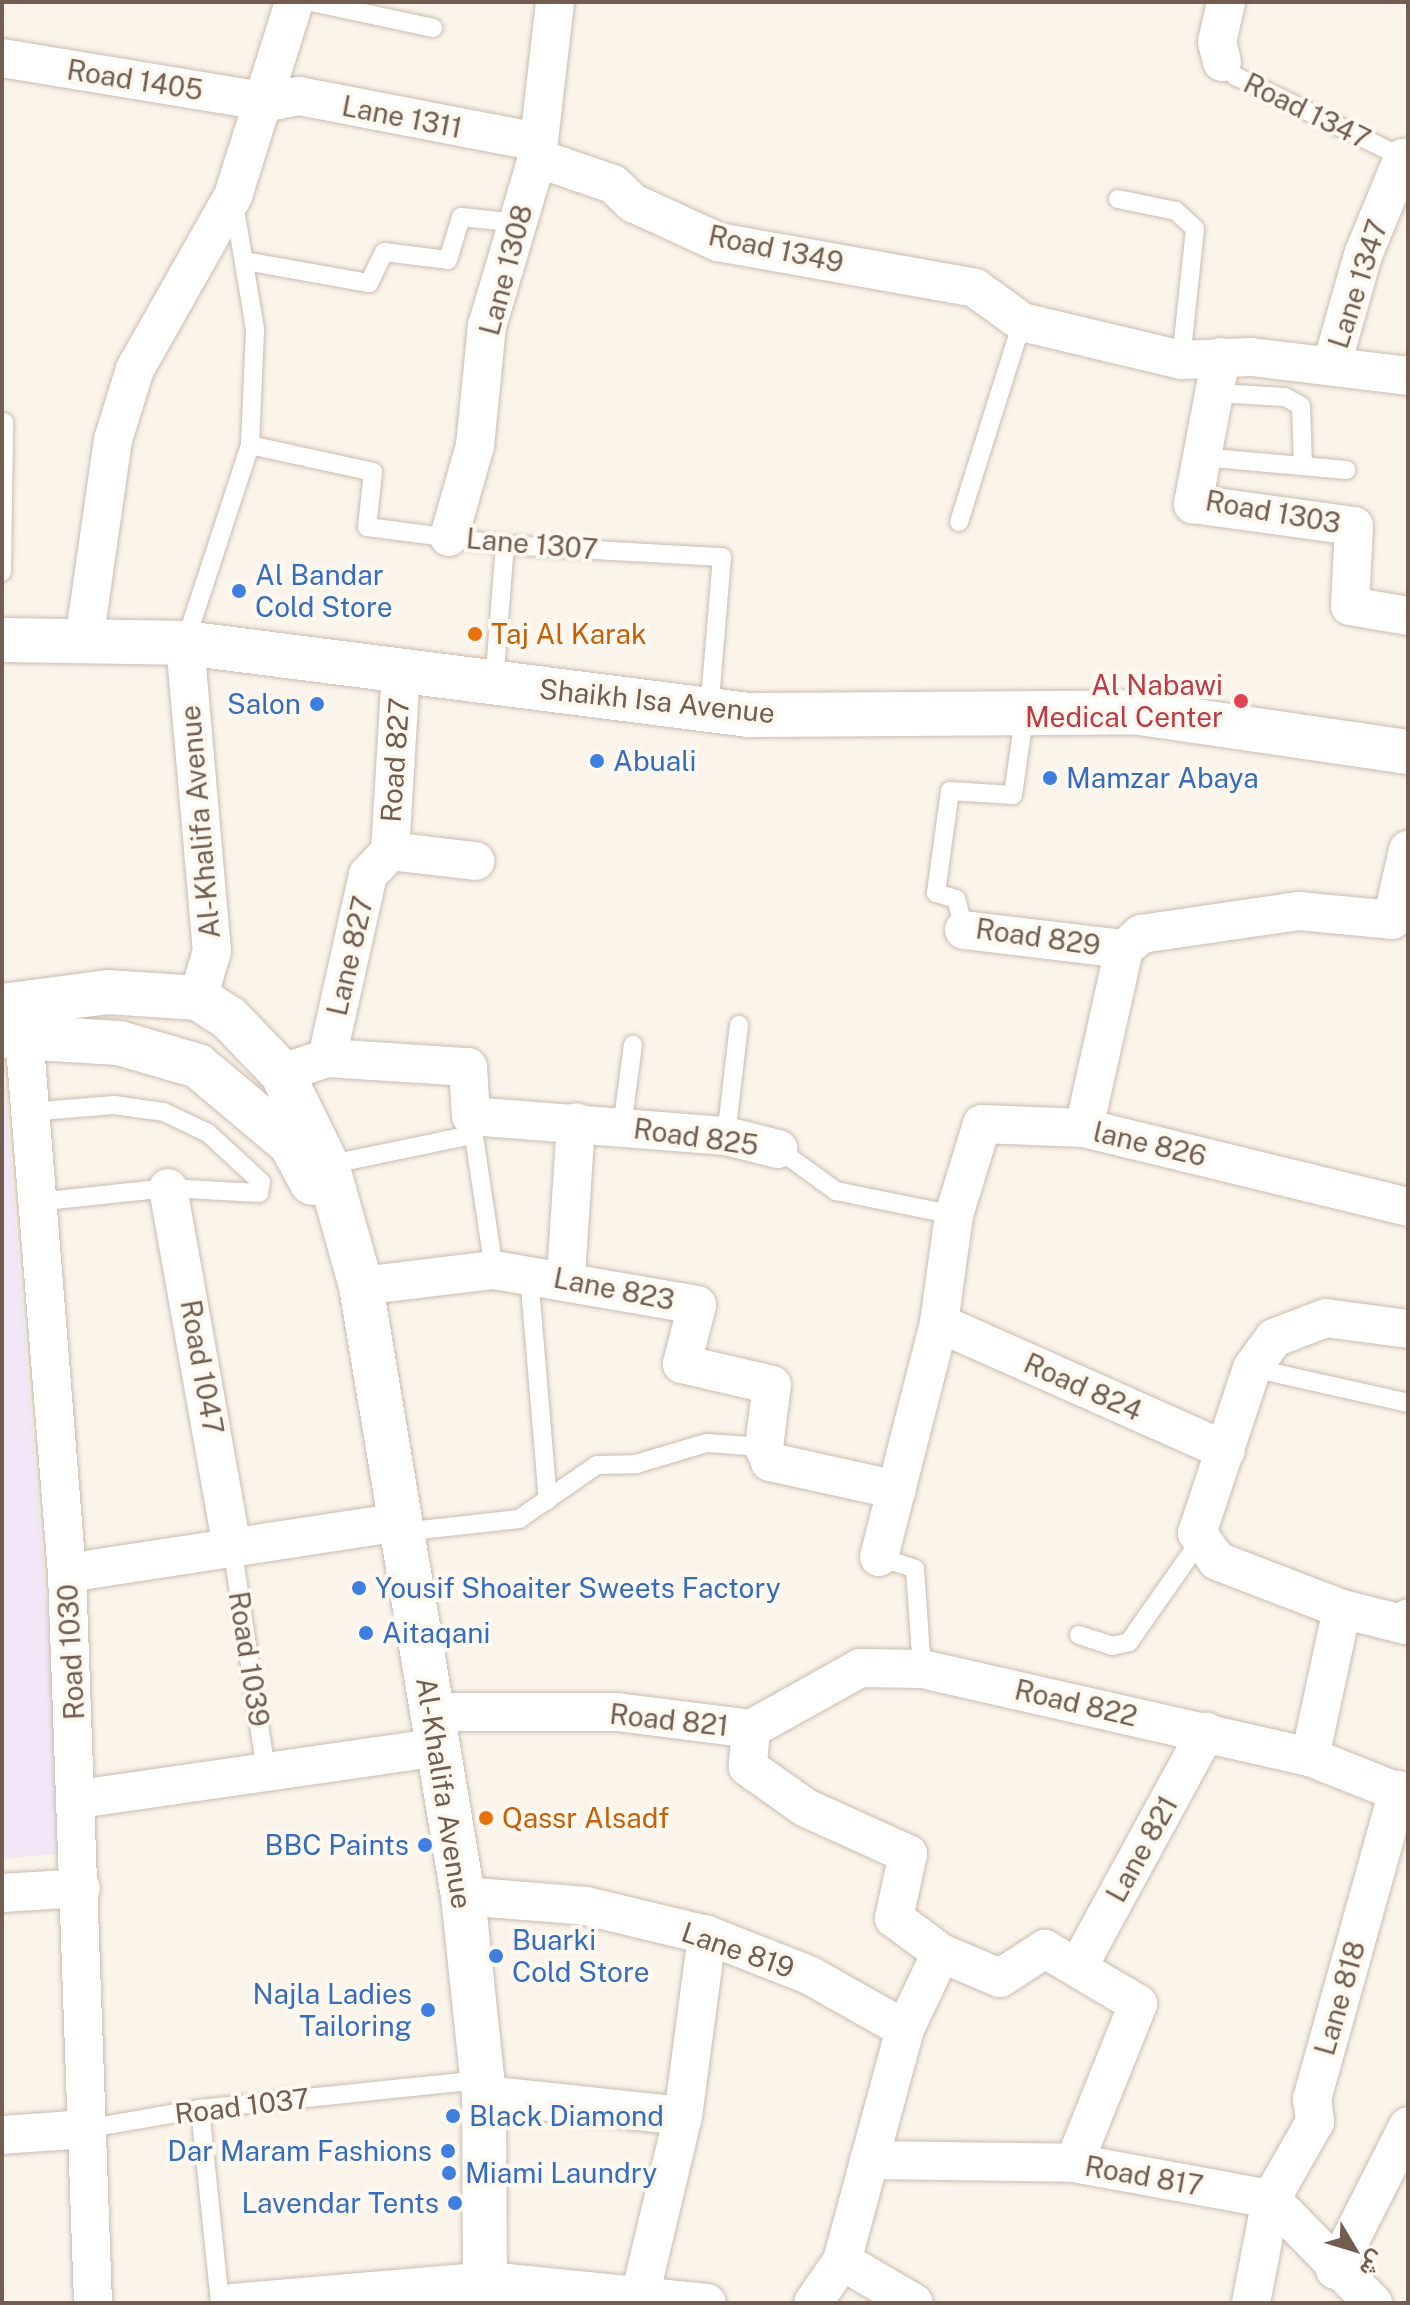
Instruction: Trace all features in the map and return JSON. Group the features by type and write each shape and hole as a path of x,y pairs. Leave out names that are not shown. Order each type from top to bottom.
{"street":[{"path":"84,641 113,440 135,369 233,196 268,102 294,2"},
{"name":"Lane 1308","path":"449,537 475,446 487,326 537,150 555,2"},
{"name":"Road 1347","path":"1222,62 1217,42 1226,2"},
{"name":"Road 1405","path":"2,58 268,102"},
{"name":"Lane 1311","path":"268,102 299,96 537,150"},
{"name":"Road 1349","path":"537,150 613,184 633,203 718,242 975,288 1022,322 1181,360 1218,375 1332,364 1408,376"},
{"name":"Lane 1347","path":"1332,364 1363,255 1405,159"},
{"name":"Road 1303","path":"1218,375 1193,504 1354,526 1350,606 1408,616"},
{"name":"Shaikh Isa Avenue","path":"2,640 185,643 709,711 1133,712 1408,752"},
{"name":"Al-Khalifa Avenue","path":"185,643 212,951 198,998 229,1018 282,1073 327,1165 361,1286 463,1896 483,2087 486,2292"},
{"name":"Road 827","path":"390,851 401,670"},
{"name":"Road 829","path":"1084,1128 1124,949 1141,934 1299,911 1392,920 1408,850"},
{"path":"390,851 475,861"},
{"name":"Lane 827","path":"327,1058 368,875 390,851"},
{"name":"Road 829","path":"964,930 1124,949"},
{"path":"13,1020 108,992 198,998"},
{"path":"119,1043 161,1026 198,998"},
{"name":"Al-Khalifa Avenue","path":"13,1020 119,1043 198,1066 291,1144 361,1286"},
{"name":"Road 1030","path":"13,1020 29,1112 67,1573 79,1799 85,2129 93,2303"},
{"path":"282,1073 327,1058 468,1067 471,1125"},
{"path":"530,1274 576,1122"},
{"name":"Road 825","path":"471,1125 576,1122 726,1136 778,1149"},
{"name":"lane 826","path":"954,1215 982,1124 1084,1128 1408,1207"},
{"name":"Road 1047","path":"168,1188 232,1546"},
{"path":"879,1557 939,1323 954,1215"},
{"name":"Lane 823","path":"361,1286 530,1274 697,1305 682,1364 772,1385 764,1447"},
{"path":"1407,1623 1342,1609 1217,1561 1199,1542 1199,1523 1252,1368 1274,1338 1308,1321 1344,1318 1408,1329"},
{"name":"Road 824","path":"939,1323 1226,1451"},
{"path":"764,1447 778,1467 897,1490"},
{"path":"67,1573 232,1546 400,1527"},
{"path":"1310,1757 1342,1609"},
{"name":"Road 822","path":"751,1729 860,1668 922,1669 1310,1757 1403,1793"},
{"name":"Road 821","path":"435,1729 617,1712 751,1729 748,1767 806,1808 908,1854 894,1918 941,1953"},
{"path":"79,1799 266,1772 435,1729"},
{"name":"Lane 821","path":"1078,1967 1206,1732"},
{"name":"Lane 818","path":"1251,2303 1271,2199 1315,2122 1312,2099 1403,1793"},
{"path":"2,1893 81,1888"},
{"name":"Lane 819","path":"463,1896 586,1906 707,1935 809,1975 905,2029"},
{"path":"641,2292 683,2116 707,1935"},
{"path":"813,2303 842,2261 905,2029 941,1953 1000,1978 1045,1949 1138,2004 1074,2163"},
{"path":"483,2087 683,2116"},
{"path":"1335,2270 1408,2126"},
{"name":"Road 1037","path":"2,2135 85,2129"},
{"name":"Road 817","path":"869,2160 1074,2163 1271,2199"},
{"path":"1271,2199 1335,2270 1373,2303"},
{"path":"842,2261 914,2303"},
{"path":"232,2303 486,2292 641,2292 707,2303"}],"lane":[{"path":"312,2 433,28"},
{"name":"Road 1347","path":"1222,62 1235,76 1405,159"},
{"path":"185,643 250,445 257,374 245,261 233,196"},
{"path":"1118,199 1176,211 1195,229 1181,360"},
{"path":"245,261 369,283 384,252 448,260 461,217 518,223"},
{"path":"959,522 1022,322"},
{"path":"1218,375 1285,397 1301,406 1303,466"},
{"path":"2,572 4,422"},
{"name":"Lane 1307","path":"250,445 373,472 367,527 505,545 722,557 709,711"},
{"path":"1201,457 1346,470"},
{"path":"494,684 505,545"},
{"name":"Road 829","path":"964,930 956,899 936,893 950,791 1013,795 1025,711"},
{"path":"726,1136 739,1025"},
{"path":"622,1127 633,1045"},
{"path":"29,1112 114,1105 164,1112 208,1133 261,1182 259,1193 168,1188 36,1202"},
{"path":"471,1125 530,1274 548,1500"},
{"name":"Road 825","path":"327,1165 471,1125"},
{"name":"Road 825","path":"778,1149 836,1191 954,1215"},
{"path":"1252,1368 1408,1403"},
{"path":"400,1527 519,1519 597,1465 636,1464 707,1443 764,1447"},
{"path":"1079,1635 1112,1646 1129,1642 1199,1542"},
{"name":"Road 1039","path":"232,1546 266,1772"},
{"path":"879,1557 915,1569 922,1669"},
{"name":"Road 1037","path":"85,2129 200,2109 483,2087"},
{"path":"200,2109 220,2303"}],"shaded area":[{"path":"2,1052 66,1853 2,1859"}],"place":[{"name":"Al Bandar Cold Store","path":"239,591"},
{"name":"Taj Al Karak","path":"475,634"},
{"name":"Al Nabawi Medical Center","path":"1241,701"},
{"name":"Salon","path":"317,704"},
{"name":"Abuali","path":"597,761"},
{"name":"Mamzar Abaya","path":"1050,778"},
{"name":"Yousif Shoaiter Sweets Factory","path":"359,1588"},
{"name":"Aitaqani","path":"366,1633"},
{"name":"Qassr Alsadf","path":"486,1818"},
{"name":"BBC Paints","path":"425,1845"},
{"name":"Buarki Cold Store","path":"496,1956"},
{"name":"Najla Ladies Tailoring","path":"428,2010"},
{"name":"Black Diamond","path":"453,2116"},
{"name":"Dar Maram Fashions","path":"448,2151"},
{"name":"Miami Laundry","path":"449,2173"},
{"name":"Lavendar Tents","path":"455,2203"}]}
